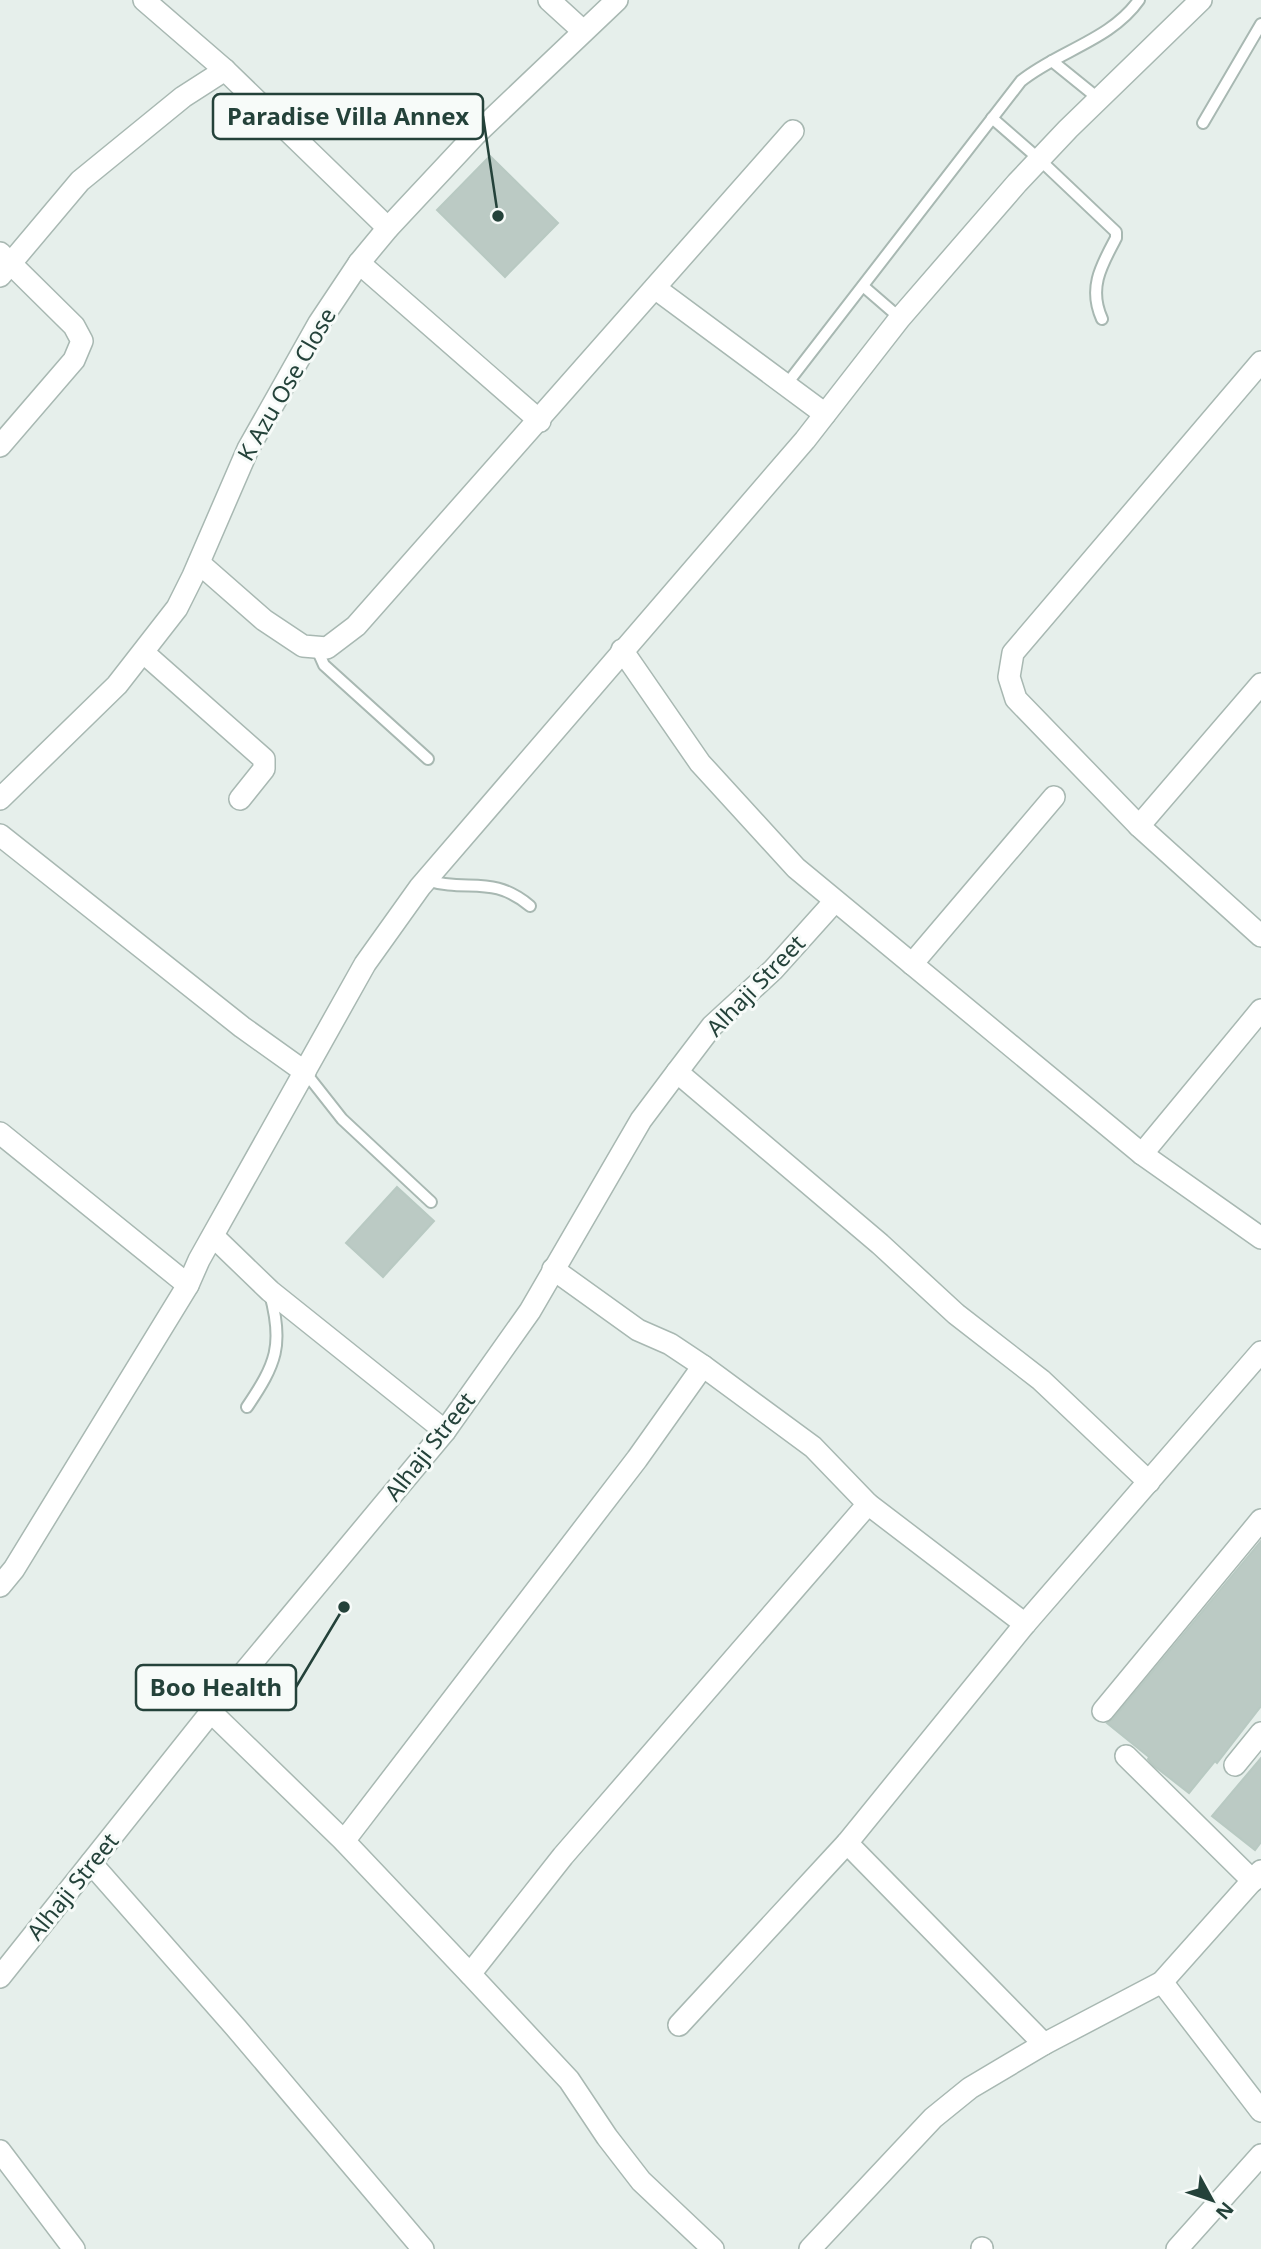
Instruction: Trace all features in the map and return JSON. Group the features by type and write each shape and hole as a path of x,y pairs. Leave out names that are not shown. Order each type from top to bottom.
{"street":[{"path":"144,0 225,70 388,228"},
{"path":"549,0 583,31"},
{"name":"K Azu Ose Close","path":"0,799 117,685 177,608 248,449 319,323 359,263 475,135 617,0"},
{"path":"0,1586 14,1569 188,1285 365,964 426,880 825,414 900,318 1039,159 1098,99 1178,8 1200,0"},
{"path":"0,446 74,360 82,341 74,326 4,264 80,181 183,97 225,70"},
{"path":"199,563 264,620 303,646 327,648 356,626 540,421 793,131"},
{"path":"359,263 540,421"},
{"path":"655,288 825,414"},
{"path":"1261,362 1013,653 1009,677 1016,699 1139,826 1261,936"},
{"path":"622,650 700,763 796,868 1142,1154 1261,1238"},
{"path":"144,653 264,759 264,769 240,799"},
{"path":"1139,826 1261,684"},
{"path":"912,964 1054,797"},
{"path":"0,835 242,1027 305,1072"},
{"name":"Alhaji Street","path":"0,1977 211,1712 445,1431 530,1311 641,1120 712,1026 773,970 835,901"},
{"path":"1142,1154 1261,1010"},
{"path":"677,1072 880,1244 956,1314 1041,1380 1149,1482"},
{"path":"0,1133 188,1285"},
{"path":"213,1236 270,1291 445,1431"},
{"path":"553,1269 638,1329 670,1344 703,1366 813,1447 867,1504 1025,1624"},
{"path":"680,2025 847,1843 1025,1624 1261,1352"},
{"path":"344,1841 637,1459 703,1366"},
{"path":"470,1975 564,1856 867,1504"},
{"path":"1103,1711 1261,1520"},
{"path":"211,1712 344,1841 569,2080 607,2137 641,2181 713,2249"},
{"path":"1235,1765 1261,1733"},
{"path":"810,2249 933,2118 970,2088 1044,2044 1162,1982 1257,1876 1126,1756"},
{"path":"847,1843 1044,2044"},
{"path":"91,1863 423,2249"},
{"path":"1162,1982 1261,2111"},
{"path":"0,2151 74,2249"},
{"path":"1177,2249 1261,2155"}],"lane":[{"path":"786,385 1021,81 1037,68 1077,49 1116,23 1139,0"},
{"path":"1203,123 1261,24"},
{"path":"1052,61 1098,99"},
{"path":"992,118 1116,232 1094,296 1102,319"},
{"path":"863,286 900,318"},
{"path":"316,646 324,666 428,759"},
{"path":"426,880 443,885 490,885 518,896 530,906"},
{"path":"305,1072 342,1119 431,1202"},
{"path":"247,1407 267,1378 277,1349 276,1317 270,1291"}],"building":[{"path":"490,156 558,223 505,277 437,210"},
{"path":"397,1187 434,1221 383,1277 346,1243"},
{"path":"1261,1541 1261,1706 1217,1763 1215,1761 1189,1793 1107,1723"},
{"path":"1261,1758 1261,1842 1255,1850 1212,1816"}],"place":[{"name":"Paradise Villa Annex","path":"498,216"},
{"name":"Boo Health","path":"344,1607"}]}
